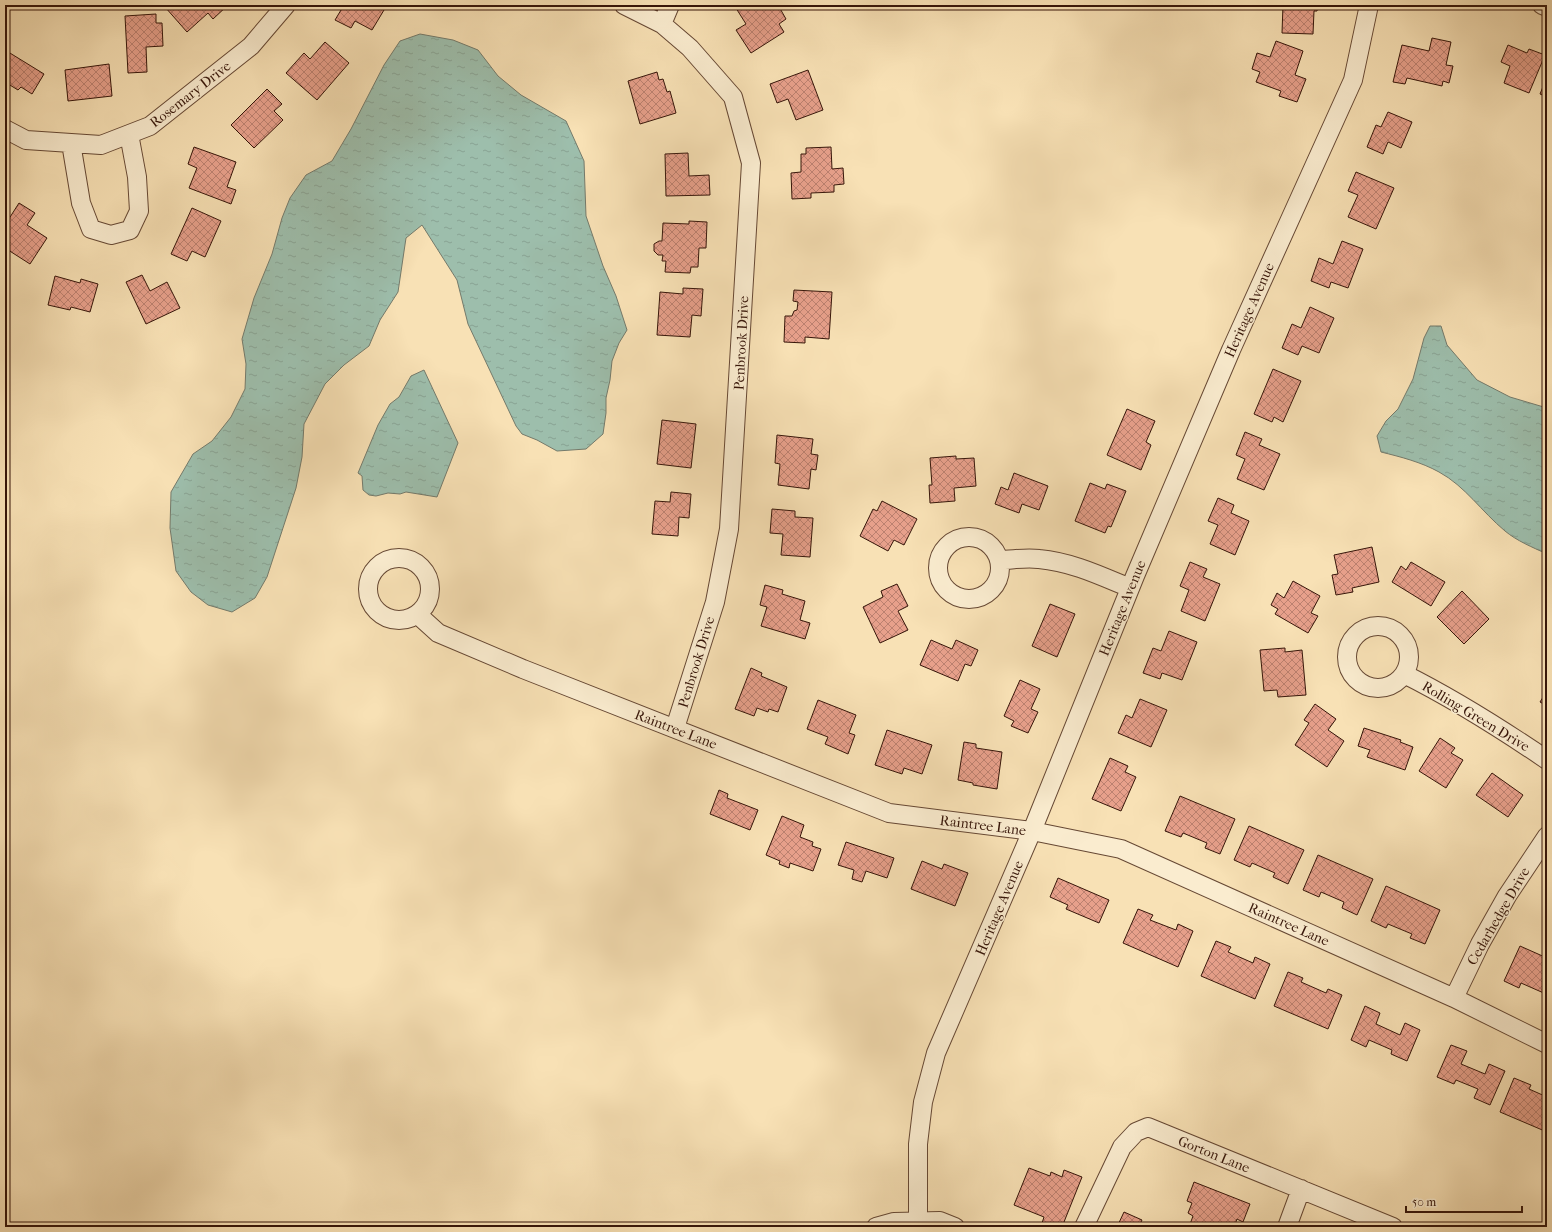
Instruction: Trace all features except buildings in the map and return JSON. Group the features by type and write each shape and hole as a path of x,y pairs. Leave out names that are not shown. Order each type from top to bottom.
{"street":[{"name":"Rosemary Drive","path":"5,129 26,140 102,145 150,126 251,46 286,5"},
{"name":"Penbrook Drive","path":"624,5 662,24 690,48 733,97 751,163 730,528 715,602 675,728"},
{"path":"662,24 670,5"},
{"name":"Heritage Avenue","path":"918,1222 918,1144 923,1102 936,1053 1032,831 1130,588 1231,350 1353,80 1369,5"},
{"path":"1542,5 1547,7"},
{"path":"71,143 81,203 91,229 111,235 130,230 139,211 137,177 129,134"},
{"path":"999,560 1038,559 1056,562 1079,567 1130,588"},
{"name":"Raintree Lane","path":"417,614 438,633 523,669 889,813 1032,831 1121,849 1454,998 1547,1044"},
{"name":"Rolling Green Drive","path":"1404,674 1441,693 1490,722 1547,760"},
{"name":"Cedarhedge Drive","path":"1454,998 1480,944 1507,896 1547,836"},
{"name":"Gorton Lane","path":"1084,1227 1122,1147 1136,1132 1148,1127 1393,1227"},
{"path":"1287,1227 1301,1190"},
{"path":"876,1227 894,1222 940,1221 955,1227"}],"water":[{"path":"420,34 453,40 478,50 498,76 521,95 566,121 584,161 586,216 627,330 619,343 612,361 606,398 606,413 603,434 586,449 557,451 522,434 516,426 468,324 457,280 422,225 406,238 398,292 380,320 369,346 344,365 325,384 304,424 302,457 296,488 267,577 255,598 232,612 208,605 191,592 176,571 170,528 171,492 193,454 212,441 231,417 245,389 246,364 242,339 254,298 272,254 282,218 290,198 306,175 332,161 351,129 384,65 400,41"},
{"path":"1430,326 1441,326 1447,345 1477,380 1510,397 1547,408 1547,554 1510,535 1457,484 1439,472 1418,463 1381,452 1377,436 1386,421 1398,409 1413,379 1424,338"},
{"path":"424,370 458,443 437,497 406,492 400,494 388,493 376,496 369,495 363,490 362,476 358,473 378,425 390,404 399,397 411,376"}]}
